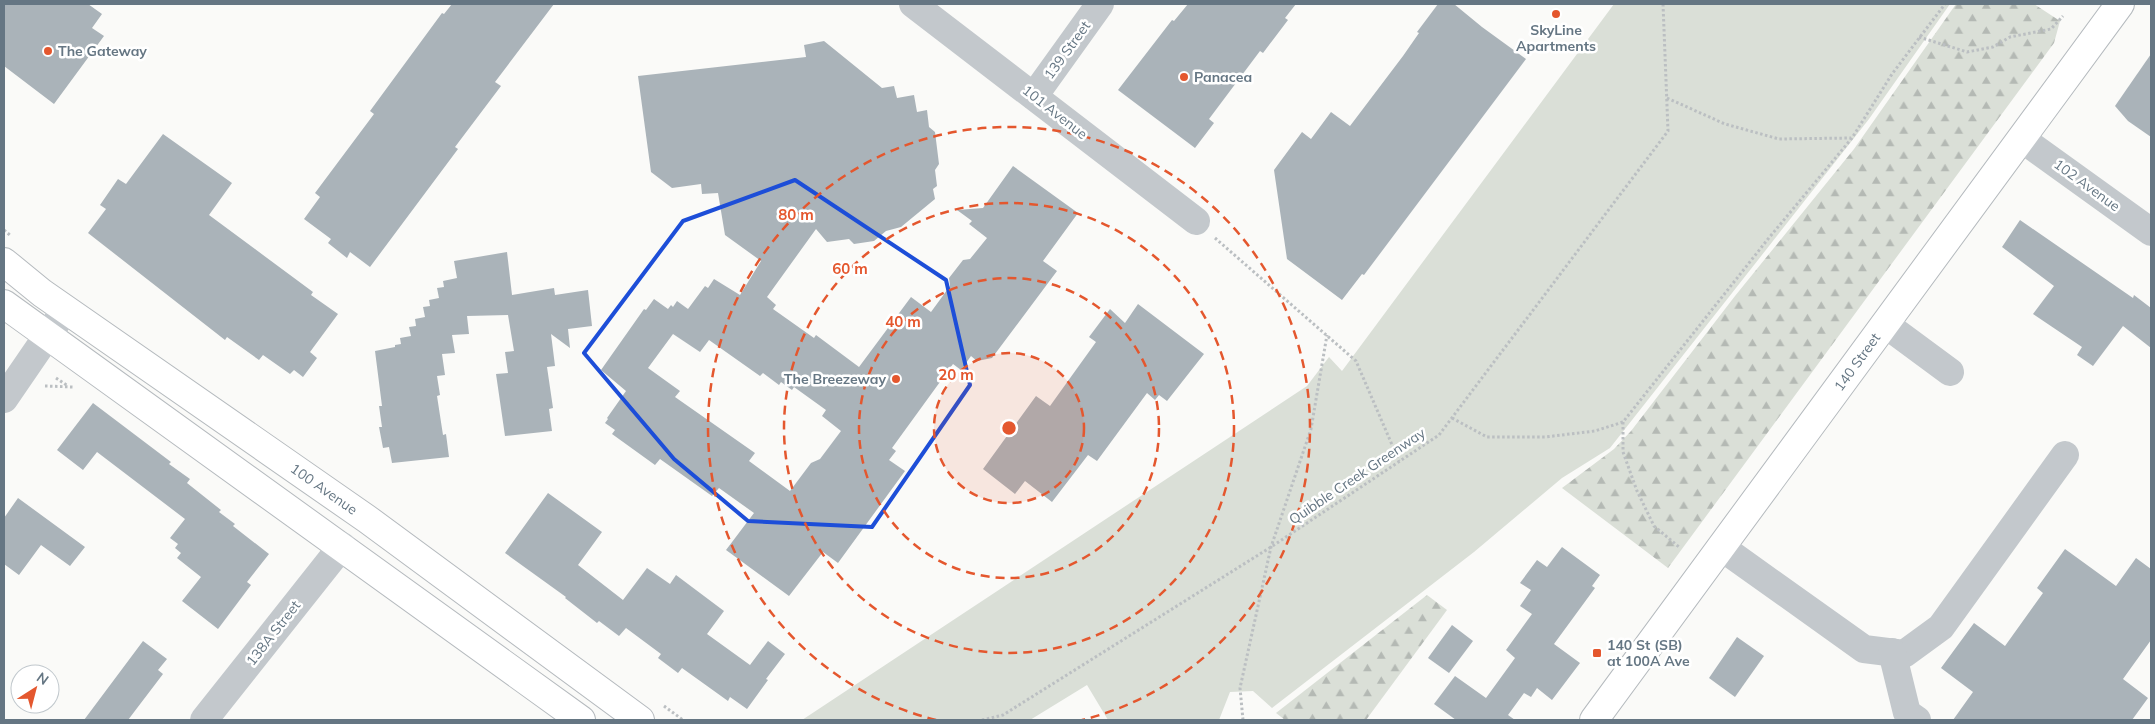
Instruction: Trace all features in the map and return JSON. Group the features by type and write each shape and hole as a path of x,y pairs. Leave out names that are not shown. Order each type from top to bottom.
{"main road":[{"name":"140 Street","path":"1594,720 2022,139 2115,6"},
{"name":"100 Avenue","path":"4,262 65,310 367,519 640,720"},
{"path":"4,304 581,720"}],"street":[{"name":"101 Avenue","path":"913,4 1196,221"},
{"name":"139 Street","path":"1034,96 1100,4"},
{"name":"102 Avenue","path":"2022,139 2151,232"},
{"path":"4,399 65,310"},
{"path":"1885,324 1950,372"},
{"path":"1721,547 1864,649 1904,654 1942,627 2065,455"},
{"name":"138A Street","path":"204,720 342,546"},
{"path":"1892,652 1907,713 1918,720"}],"path":[{"name":"Quibble Creek Greenway","path":"982,720 1003,715 1270,547 1439,435 1668,130 1663,4"},
{"path":"1452,418 1487,437 1545,437 1595,431 1623,422 1768,239 1852,138 1892,74 1945,4"},
{"path":"1919,37 1967,52 1993,47 2010,37 2051,29 2063,16"},
{"path":"1667,98 1725,124 1779,139 1852,138"},
{"path":"1196,221 1356,361 1400,460"},
{"path":"1243,720 1240,688 1270,547 1311,429 1327,335"},
{"path":"46,387 70,387 56,378"},
{"path":"1623,422 1623,452 1636,491 1654,526 1679,547"}],"highlighted area":[{"path":"795,180 946,280 970,385 872,527 748,521 674,459 584,353 683,221"}],"green space":[{"path":"1614,4 1950,4 1869,119 1610,448 1562,478 1474,552 1272,708 1253,691 1230,692 1219,720 1108,720 1087,685 1030,720 802,720 1307,386 1329,357 1342,371"},
{"path":"1956,4 2034,4 2060,21 2054,43 1668,568 1562,488 1614,449 1631,431 1735,296 1854,149"},
{"path":"1427,595 1447,610 1366,720 1285,720 1276,713"}],"building":[{"name":"The Gateway","path":"4,4 88,4 102,14 92,28 104,36 54,104 4,66"},
{"path":"452,4 554,4 495,82 501,86 455,147 458,149 370,267 350,252 347,258 328,243 331,239 304,219 320,197 315,193 374,114 370,111 442,13 444,14"},
{"name":"Panacea","path":"1188,4 1296,4 1285,18 1288,20 1263,53 1260,51 1209,119 1214,123 1195,148 1118,90 1172,20 1174,21"},
{"path":"1438,4 1454,4 1526,59 1364,275 1362,274 1342,300 1287,259 1274,170 1302,132 1311,139 1331,112 1350,126 1403,56 1419,33 1417,32"},
{"path":"824,41 882,88 894,86 897,98 914,95 917,112 927,110 929,127 935,132 939,164 935,170 937,186 933,189 935,199 901,227 886,231 874,241 854,244 849,239 827,242 816,229 767,297 776,305 773,309 814,338 816,335 859,367 911,297 931,312 950,286 949,278 963,260 970,259 987,238 969,224 972,221 957,210 983,208 1013,166 1078,213 1043,261 1057,271 992,358 977,361 971,356 961,370 953,364 892,448 896,451 889,460 905,471 838,563 823,552 789,596 726,550 754,513 719,488 712,496 660,459 655,465 612,434 615,430 605,423 626,391 601,370 644,309 646,310 654,299 668,309 671,305 673,307 677,301 688,309 705,286 708,288 714,279 740,295 761,261 725,235 718,193 702,194 701,184 672,188 651,172 638,76 806,57 804,45","holes":["673,334 700,352 709,340 760,376 763,373 779,385 781,382 792,390 794,387 826,410 822,416 841,431 820,459 811,463 790,491 749,461 755,453 675,397 680,391 648,368"]},
{"path":"2151,54 2151,137 2128,121 2115,106"},
{"path":"163,134 232,183 209,215 313,292 311,295 338,314 310,352 317,358 303,377 294,370 290,374 263,355 259,360 227,337 225,340 88,233 106,209 100,205 118,179 126,184"},
{"path":"2020,220 2133,298 2134,295 2151,308 2151,348 2123,326 2093,366 2077,355 2082,347 2033,314 2054,286 2002,247"},
{"path":"507,252 512,295 554,288 555,295 588,290 592,326 568,329 570,348 551,334 555,366 547,367 553,408 549,409 552,431 505,436 496,374 508,373 505,352 514,351 508,315 467,316 469,334 452,335 455,353 442,354 445,375 437,376 440,395 437,396 443,435 446,434 449,457 392,463 389,447 383,448 379,427 382,427 379,406 382,406 375,351 395,347 395,345 401,344 400,338 411,336 409,327 416,326 415,319 425,317 423,307 430,306 429,300 439,298 437,288 444,287 443,281 457,278 454,261"},
{"path":"1138,304 1204,354 1167,401 1159,395 1155,400 1147,393 1097,461 1088,455 1052,502 1025,481 1015,494 983,469 1036,396 1050,406 1096,342 1089,337 1110,309 1125,323"},
{"path":"93,403 171,462 169,464 190,479 187,483 221,510 219,512 235,524 233,526 269,554 247,582 251,585 218,629 182,601 201,577 177,558 181,553 175,548 178,544 170,538 185,519 97,452 83,470 57,450"},
{"path":"548,493 602,532 578,565 623,600 647,568 670,584 676,575 724,611 707,634 750,665 768,641 785,654 747,709 730,697 728,701 682,668 678,673 658,658 661,654 626,628 619,636 599,621 597,623 566,597 505,553"},
{"path":"18,498 85,547 70,566 41,545 19,575 4,564 4,518"},
{"path":"1562,547 1600,575 1592,586 1595,588 1554,644 1580,663 1552,700 1537,688 1531,697 1524,693 1508,715 1515,720 1456,720 1434,704 1455,676 1486,698 1515,658 1506,650 1532,614 1520,606 1531,590 1520,583 1537,560 1547,567"},
{"path":"2065,549 2116,586 2136,558 2151,569 2151,640 2123,679 2148,698 2132,720 1953,720 1973,692 1941,668 1974,623 2005,646 2043,593 2037,588"},
{"path":"1452,625 1473,641 1449,673 1428,658"},
{"path":"1737,637 1764,656 1735,697 1709,678"},
{"path":"143,641 167,659 158,670 163,674 128,720 84,720"}],"place":[{"name":"SkyLine Apartments","path":"1556,14"},
{"name":"The Gateway","path":"48,51"},
{"name":"Panacea","path":"1184,77"},
{"name":"The Breezeway","path":"896,379"},
{"name":"140 St (SB) at 100A Ave","path":"1597,653"}]}
